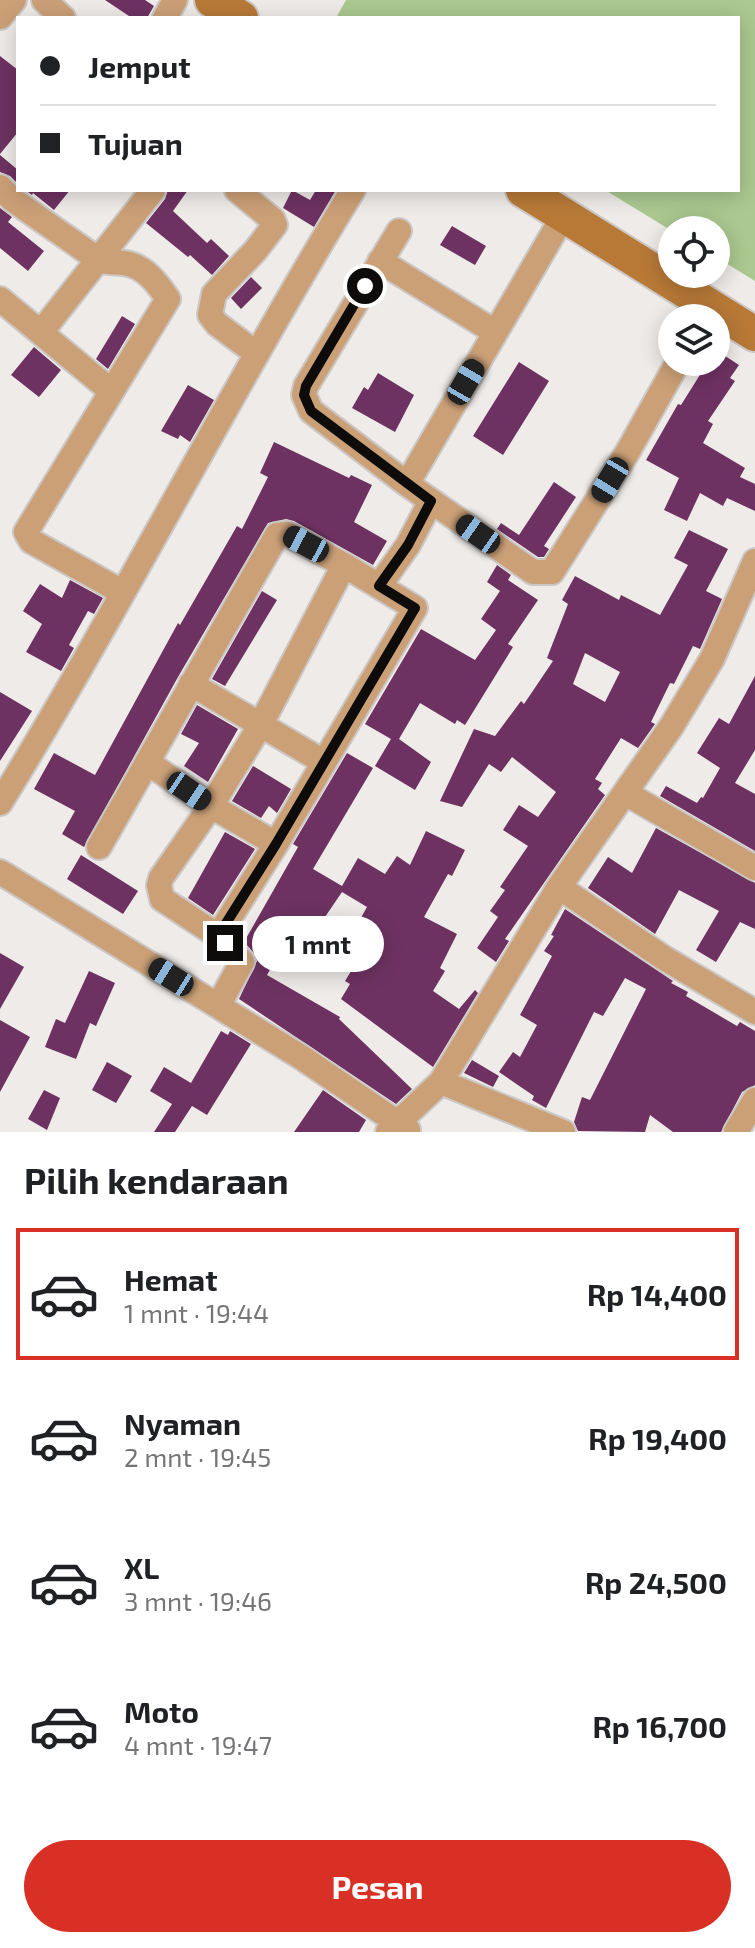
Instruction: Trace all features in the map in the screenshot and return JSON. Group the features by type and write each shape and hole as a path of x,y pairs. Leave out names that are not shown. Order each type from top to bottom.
{"main road":[{"path":"212,0 238,16"},
{"path":"526,192 694,304"},
{"path":"730,323 755,334"}],"street":[{"path":"0,17 14,0"},
{"path":"44,0 61,16"},
{"path":"42,331 151,192"},
{"path":"239,192 275,225 214,294 210,315 217,324 257,354"},
{"path":"0,803 352,192"},
{"path":"16,200 99,260 128,263 144,271 168,299 26,532 31,541 122,592"},
{"path":"407,484 564,215"},
{"path":"399,231 306,386 304,395 311,411 407,484 533,572 552,572 627,453 670,376"},
{"path":"380,261 495,332"},
{"path":"0,299 111,391"},
{"path":"379,586 408,545 431,501"},
{"path":"99,847 277,535 287,534 415,608 218,936"},
{"path":"218,1006 242,962 218,936 166,903 160,893 161,878 211,806 260,726 344,565"},
{"path":"0,872 301,1057 399,1129 441,1082 559,887 671,727 712,659 754,566"},
{"path":"191,684 324,762"},
{"path":"147,762 211,806 276,844"},
{"path":"627,794 755,868"},
{"path":"559,887 664,958 755,1012"},
{"path":"441,1082 563,1132"},
{"path":"736,1132 755,1100"}],"green space":[{"path":"346,0 755,0 755,281 730,266 730,216 658,216 658,222 608,192 740,192 740,16 337,16"}],"building":[{"path":"105,0 145,0 154,6 148,16 129,16"},
{"path":"0,56 16,68 16,134 0,154"},
{"path":"0,155 16,168 16,182 10,176 0,172"},
{"path":"28,192 68,192 54,210"},
{"path":"167,192 187,192 173,211 207,243 211,239 229,256 212,275 146,223"},
{"path":"291,192 310,200 315,192 335,192 314,227 283,208"},
{"path":"0,208 12,217 8,222 44,251 28,271 0,248"},
{"path":"452,226 486,246 475,265 440,245"},
{"path":"251,277 262,288 241,309 231,298"},
{"path":"122,316 135,324 108,369 96,359"},
{"path":"34,347 61,370 39,397 11,375"},
{"path":"730,359 739,365 730,378 735,381 708,421 713,424 703,443 745,468 740,477 755,484 755,511 727,498 723,506 700,493 687,521 664,510 679,478 646,460 678,404 681,405 699,376 730,376"},
{"path":"519,362 549,381 503,455 473,436"},
{"path":"378,373 414,395 395,432 352,408 364,387 368,390"},
{"path":"188,385 214,400 190,442 180,435 178,439 161,431"},
{"path":"274,442 349,478 351,475 372,485 354,522 387,541 373,565 294,521 286,519 268,523 84,847 62,834 75,811 34,789 54,753 95,775 178,623 180,625 237,526 242,529 268,477 260,473"},
{"path":"554,482 576,497 544,546 549,549 544,557 538,557 497,529 501,523 519,535"},
{"path":"689,530 728,549 706,591 722,599 700,649 693,646 651,722 655,724 638,748 621,738 595,779 602,783 598,789 605,795 505,939 509,941 496,962 477,948 498,917 490,911 505,890 500,887 528,846 503,830 519,805 538,817 556,792 512,757 501,772 489,764 462,807 440,801 474,729 495,736 521,701 524,704 553,661 547,658 568,604 562,600 575,576 619,600 621,595 660,615 688,565 674,558","holes":["585,653 620,672 605,702 573,684"]},
{"path":"497,565 511,575 508,580 538,600 508,644 513,647 465,725 457,720 455,724 420,703 399,739 431,762 415,790 375,766 391,739 365,724 421,629 475,660 496,630 481,619 500,591 487,582"},
{"path":"70,580 103,598 94,614 88,611 69,645 74,648 61,671 26,652 42,624 23,611 40,584 62,598"},
{"path":"262,591 277,600 225,686 212,679"},
{"path":"755,676 755,750 735,783 755,794 755,851 660,796 666,786 697,803 703,798 720,768 697,753 719,718 729,724"},
{"path":"0,692 32,711 0,761"},
{"path":"197,705 238,729 208,782 184,766 199,743 181,734"},
{"path":"347,753 373,768 313,869 342,886 358,858 385,874 397,856 410,865 426,831 465,850 452,876 448,874 424,917 457,934 440,968 445,971 433,991 459,1009 475,990 478,993 433,1067 341,999 350,984 345,981 361,955 345,946 367,907 342,892 325,917 333,923 313,955 287,939 267,975 340,1017 412,1089 396,1104 239,999 257,961 244,942 298,847 293,844"},
{"path":"253,766 291,789 277,813 269,806 261,818 232,801"},
{"path":"656,828 755,883 755,929 740,922 716,962 696,950 719,911 679,890 655,934 588,888 608,857 632,873"},
{"path":"225,832 255,849 213,915 188,898"},
{"path":"81,855 138,891 123,914 67,879"},
{"path":"565,909 673,981 671,983 688,992 686,996 737,1026 740,1022 755,1031 755,1085 742,1092 721,1132 673,1132 650,1115 645,1132 578,1131 574,1122 582,1097 590,1100 646,989 625,978 603,1016 594,1012 546,1108 499,1072 513,1052 520,1057 537,1025 520,1015 552,956 544,951"},
{"path":"0,953 24,967 0,1009"},
{"path":"89,971 115,983 96,1026 90,1023 76,1059 45,1047 56,1019 65,1023"},
{"path":"0,1020 30,1037 0,1092"},
{"path":"221,1031 228,1035 230,1031 251,1044 207,1115 192,1106 175,1132 154,1132 172,1104 150,1091 164,1067 191,1083"},
{"path":"472,1060 499,1076 493,1087 464,1073"},
{"path":"107,1062 132,1076 116,1103 92,1090"},
{"path":"44,1090 60,1098 47,1130 28,1119"},
{"path":"323,1090 366,1120 359,1132 294,1132"}],"route":[{"path":"225,943 218,936 415,608 379,586 408,545 431,501 311,411 304,395 306,386 365,286"}]}
